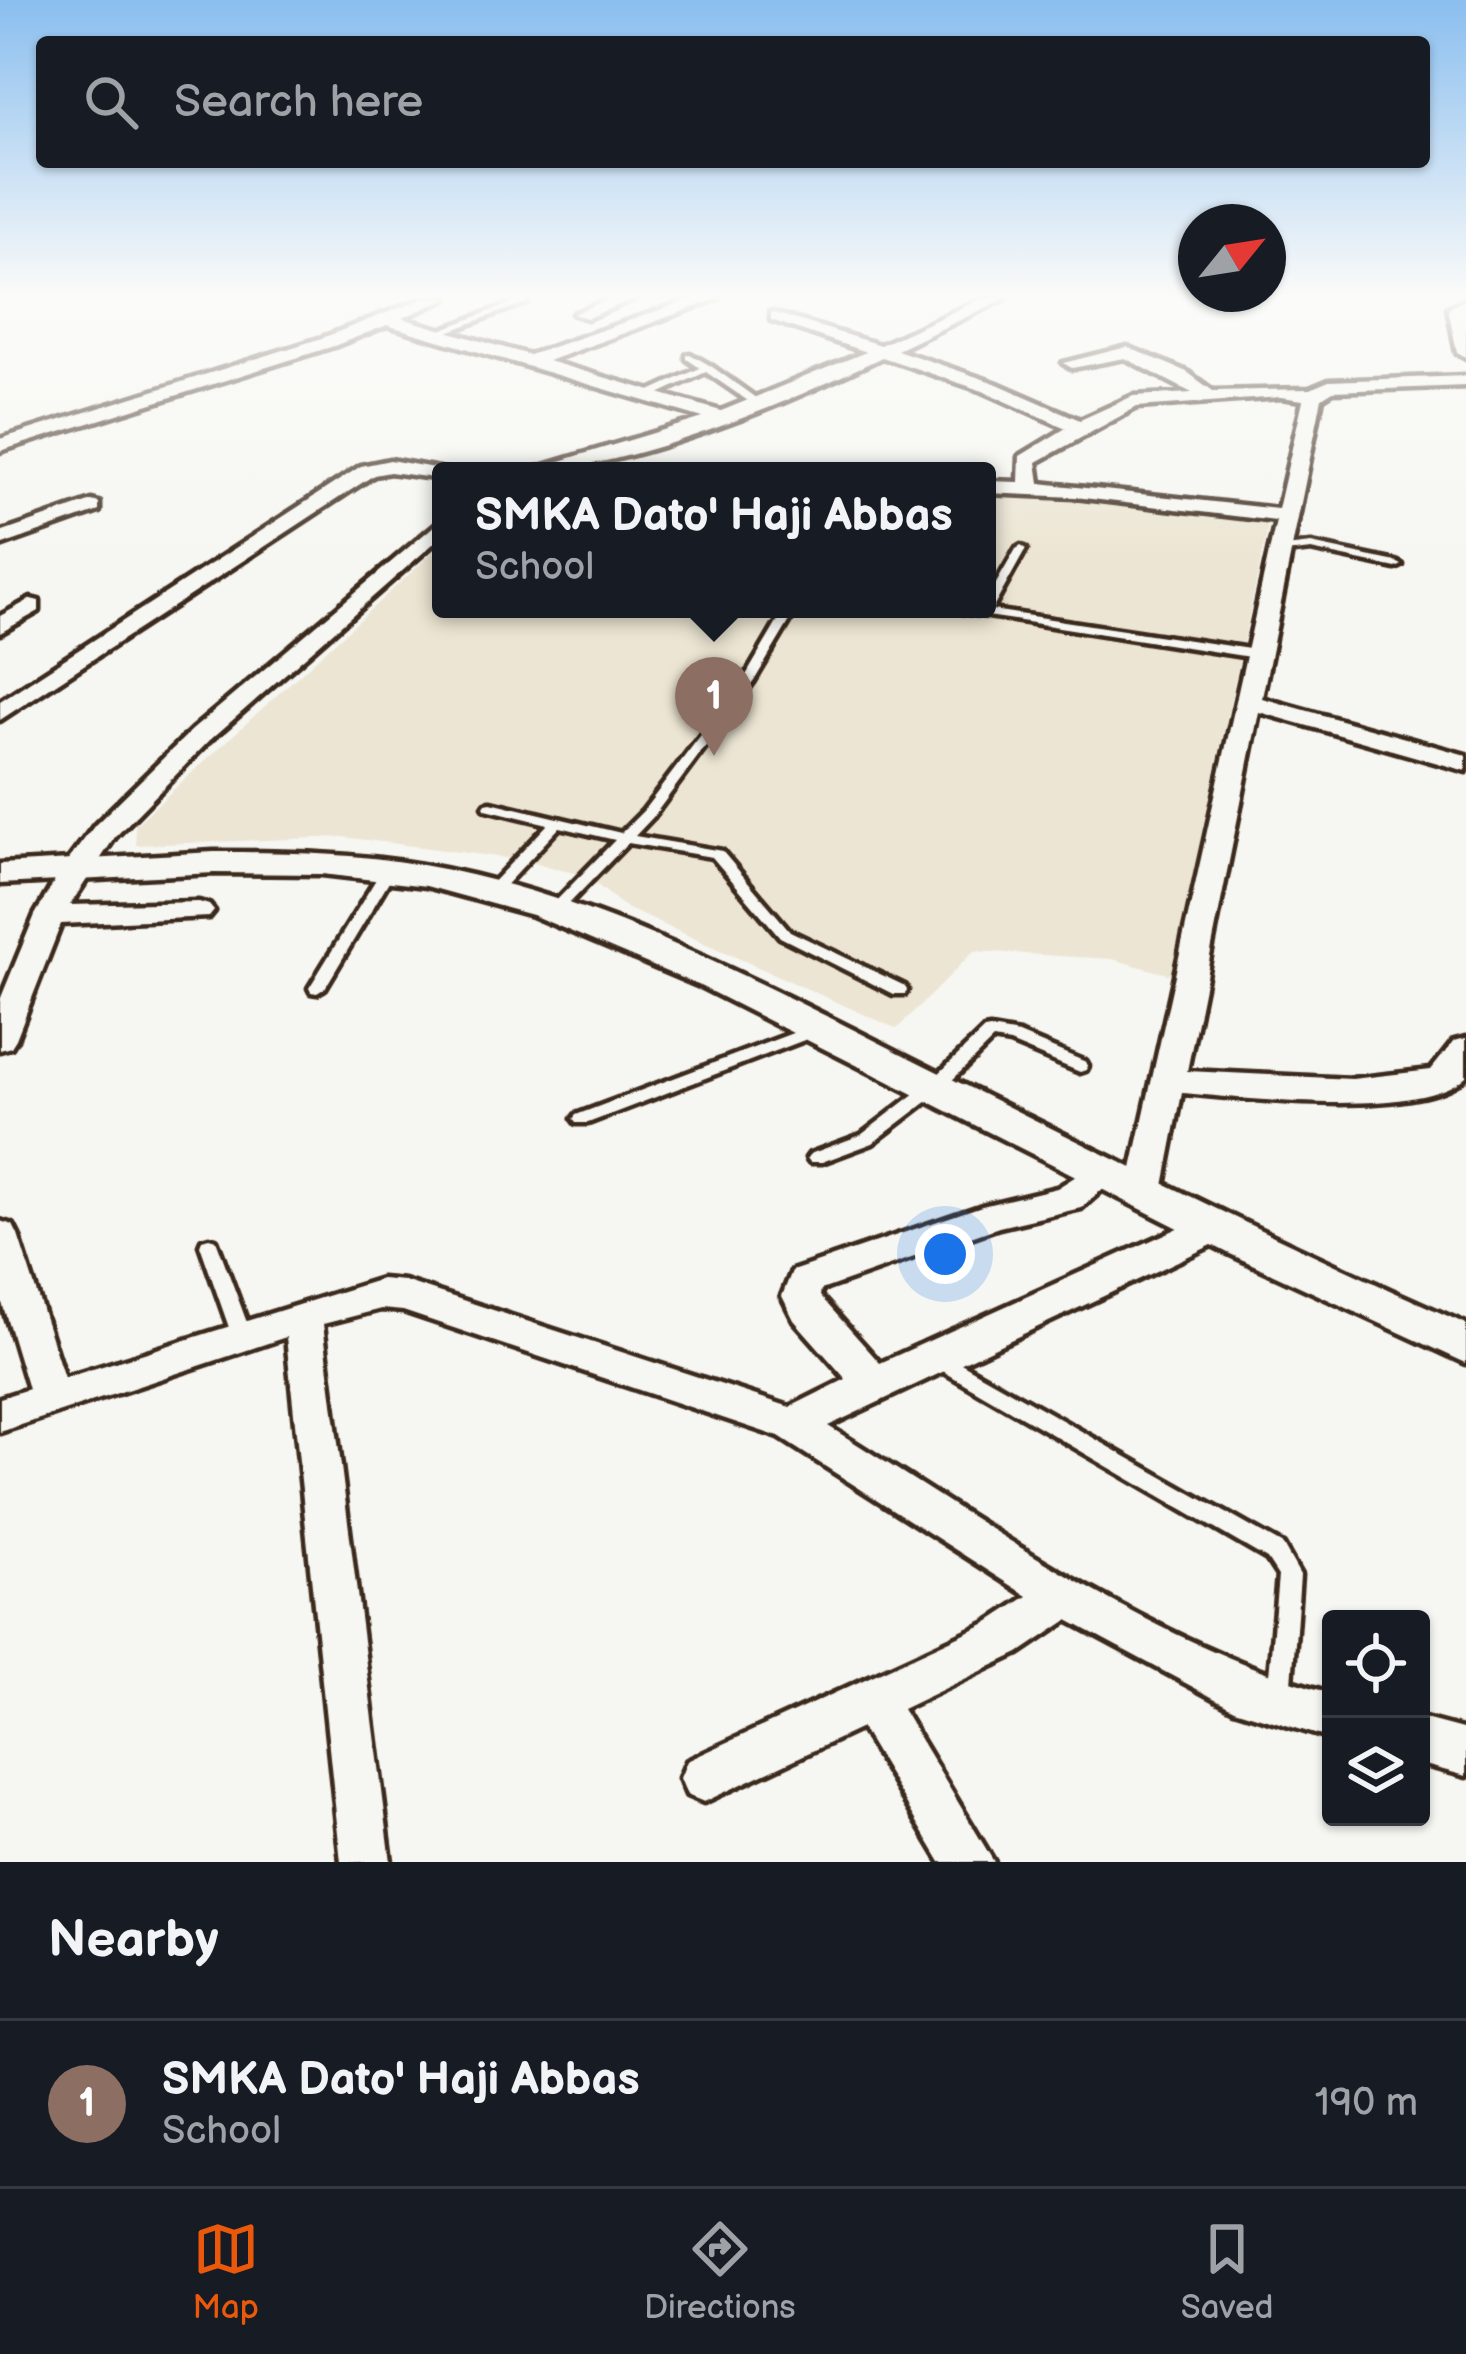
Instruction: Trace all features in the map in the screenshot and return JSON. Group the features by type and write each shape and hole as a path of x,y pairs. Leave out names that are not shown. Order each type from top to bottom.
{"street":[{"path":"0,446 193,385"},
{"path":"608,385 717,416"},
{"path":"566,462 806,385"},
{"path":"983,385 1080,427"},
{"path":"1192,385 1208,396"},
{"path":"1030,487 1025,466 1030,457 1133,402 1294,391 1313,395 1329,386 1367,385"},
{"path":"1144,1191 1313,395"},
{"path":"0,712 368,470 390,466 432,472"},
{"path":"996,487 1030,487 1281,533"},
{"path":"0,540 92,507"},
{"path":"0,1039 50,915 75,870 106,831 201,735 432,534"},
{"path":"0,626 31,606"},
{"path":"1246,701 1466,763"},
{"path":"0,874 315,864 388,871 493,890 556,909 637,939 1144,1191 1466,1344"},
{"path":"50,915 199,911"},
{"path":"1168,1081 1313,1090 1408,1087 1441,1080 1459,1064 1466,1049"},
{"path":"874,1384 808,1309 801,1296 805,1281 995,1215 1068,1199 1105,1171"},
{"path":"794,1425 1218,1226"},
{"path":"0,1234 50,1397"},
{"path":"0,1414 362,1297 404,1296 794,1425 1066,1596 1250,1693 1322,1713"},
{"path":"303,1316 355,1860"},
{"path":"704,1778 1003,1638 1066,1596"},
{"path":"871,1701 969,1862"},
{"path":"1430,1743 1465,1753"}],"lane":[{"path":"647,396 671,385"},
{"path":"732,385 757,403"},
{"path":"1281,533 1311,547 1396,565"},
{"path":"996,593 1021,549"},
{"path":"996,612 1256,654"},
{"path":"556,909 647,814 750,678 786,618"},
{"path":"491,806 623,838 717,854 785,934 899,990"},
{"path":"493,890 556,823"},
{"path":"317,988 388,871"},
{"path":"582,1119 817,1029"},
{"path":"815,1158 867,1139 934,1087 990,1034 1013,1038 1080,1066"},
{"path":"209,1245 242,1336"},
{"path":"934,1356 1275,1552 1289,1575 1279,1701"}],"shaded area":[{"path":"996,489 1044,490 1270,519 1171,975 1112,959 974,951 897,1029 626,908 586,876 522,860 343,837 136,845 135,825 432,553 432,618 996,618"}],"place":[{"name":"SMKA Dato' Haji Abbas","path":"714,756"}]}
